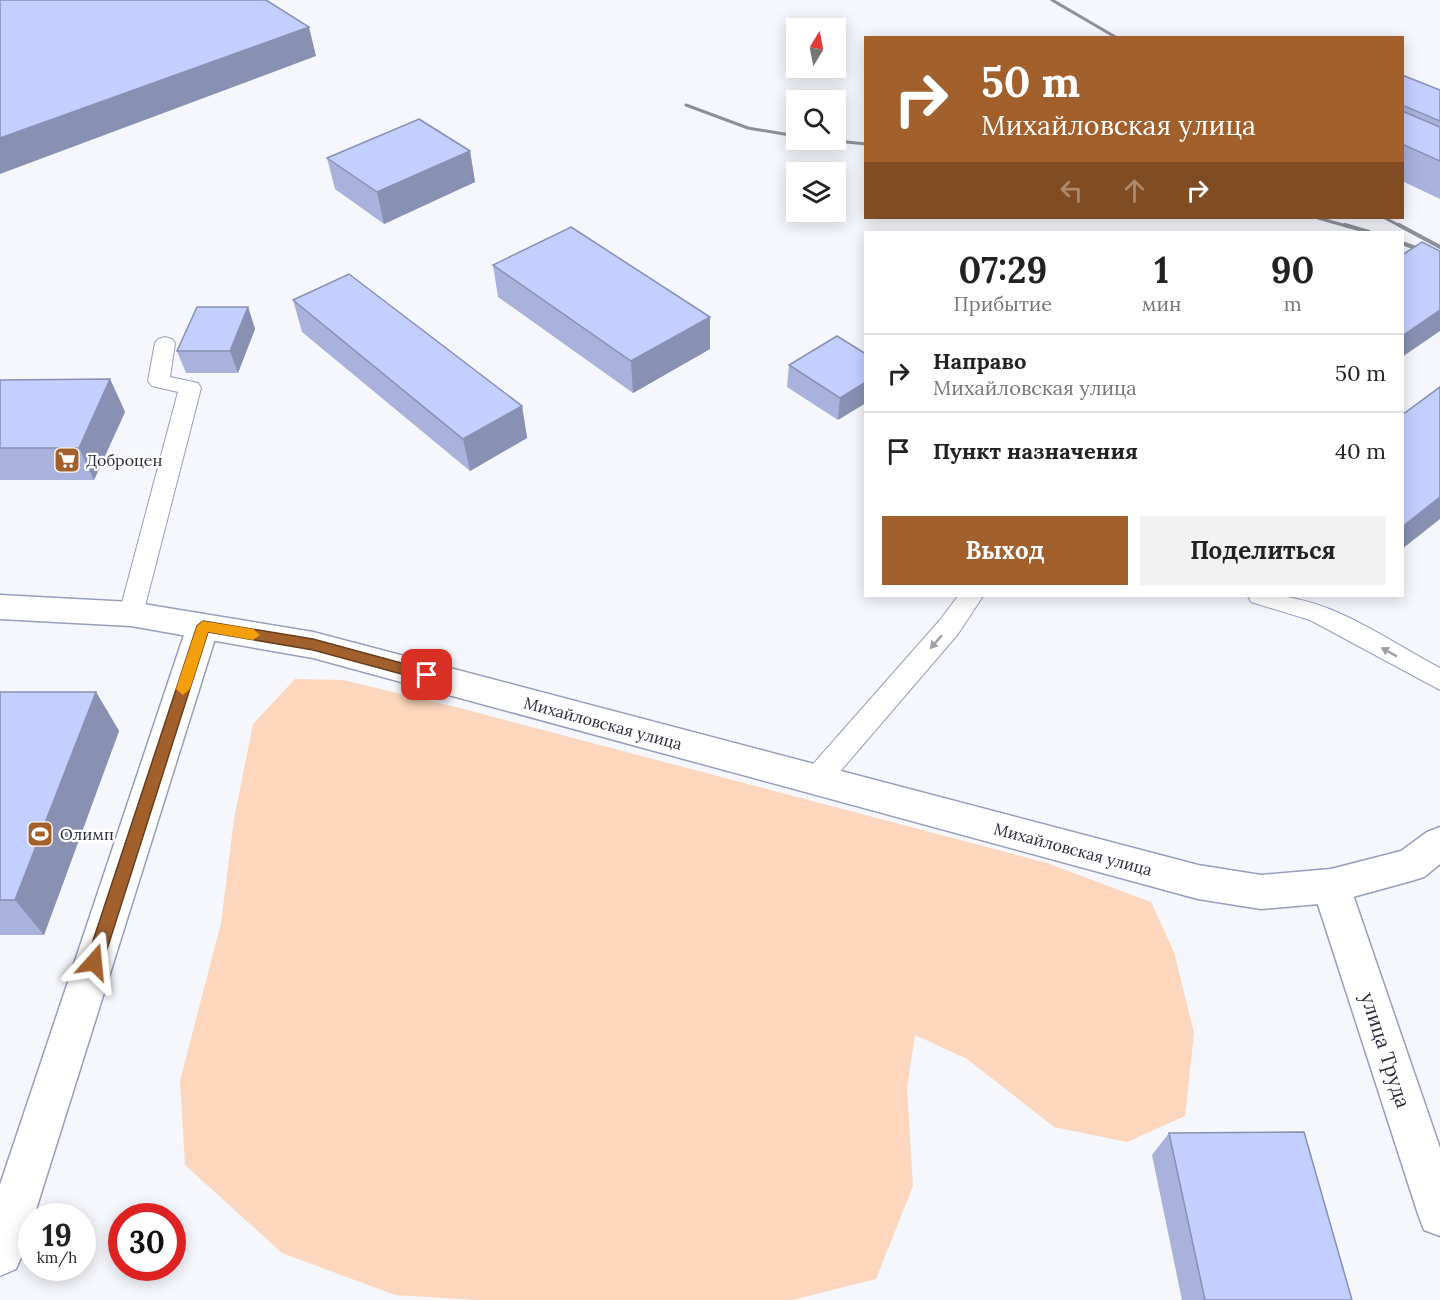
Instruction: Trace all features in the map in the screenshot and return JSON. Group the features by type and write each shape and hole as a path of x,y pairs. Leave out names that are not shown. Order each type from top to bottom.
{"main road":[{"name":"Михайловская улица","path":"0,607 131,614 313,645 1198,882 1261,892 1331,886 1411,865 1440,843"},
{"path":"0,1253 203,626"},
{"name":"улица Труда","path":"1331,886 1440,1214"}],"lane":[{"path":"131,614 190,388 159,381 165,343"},
{"path":"816,780 949,627 970,597"},
{"path":"1263,597 1318,613 1440,680"}],"shaded area":[{"path":"295,679 343,680 456,707 1047,863 1151,902 1174,952 1194,1033 1185,1116 1127,1142 1054,1127 967,1059 915,1035 907,1088 913,1186 876,1279 793,1300 476,1300 395,1295 282,1253 185,1165 180,1081 221,923 234,819 253,724"}],"building":[{"path":"0,0 266,0 309,27 0,138"},
{"path":"1404,76 1440,90 1440,121 1404,106"},
{"path":"1404,112 1440,127 1440,161 1404,145"},
{"path":"419,119 470,151 377,192 327,158"},
{"path":"571,227 710,317 631,361 493,265"},
{"path":"1422,242 1440,251 1440,310 1404,335 1404,254"},
{"path":"349,274 522,406 463,439 293,300"},
{"path":"197,307 248,307 230,351 177,351"},
{"path":"837,336 864,353 864,383 840,398 789,365"},
{"path":"110,379 79,448 0,448 0,380"},
{"path":"1440,387 1440,497 1404,525 1404,414"},
{"path":"0,692 96,692 15,900 0,900"},
{"path":"1304,1132 1352,1300 1205,1300 1169,1133"}],"railway":[{"path":"1052,0 1114,36"},
{"path":"686,105 748,128 786,134"},
{"path":"846,142 864,144"},
{"path":"1322,219 1350,227"},
{"path":"1387,219 1402,227"},
{"path":"1345,225 1366,231"},
{"path":"1399,225 1440,247"},
{"path":"1404,244 1440,257"}],"slow traffic":[{"path":"183,689 203,626 253,635"}],"place":[{"name":"Доброцен","path":"67,460"},
{"name":"Олимп","path":"40,834"}],"route":[{"path":"94,962 203,626 313,645 427,675"}]}
